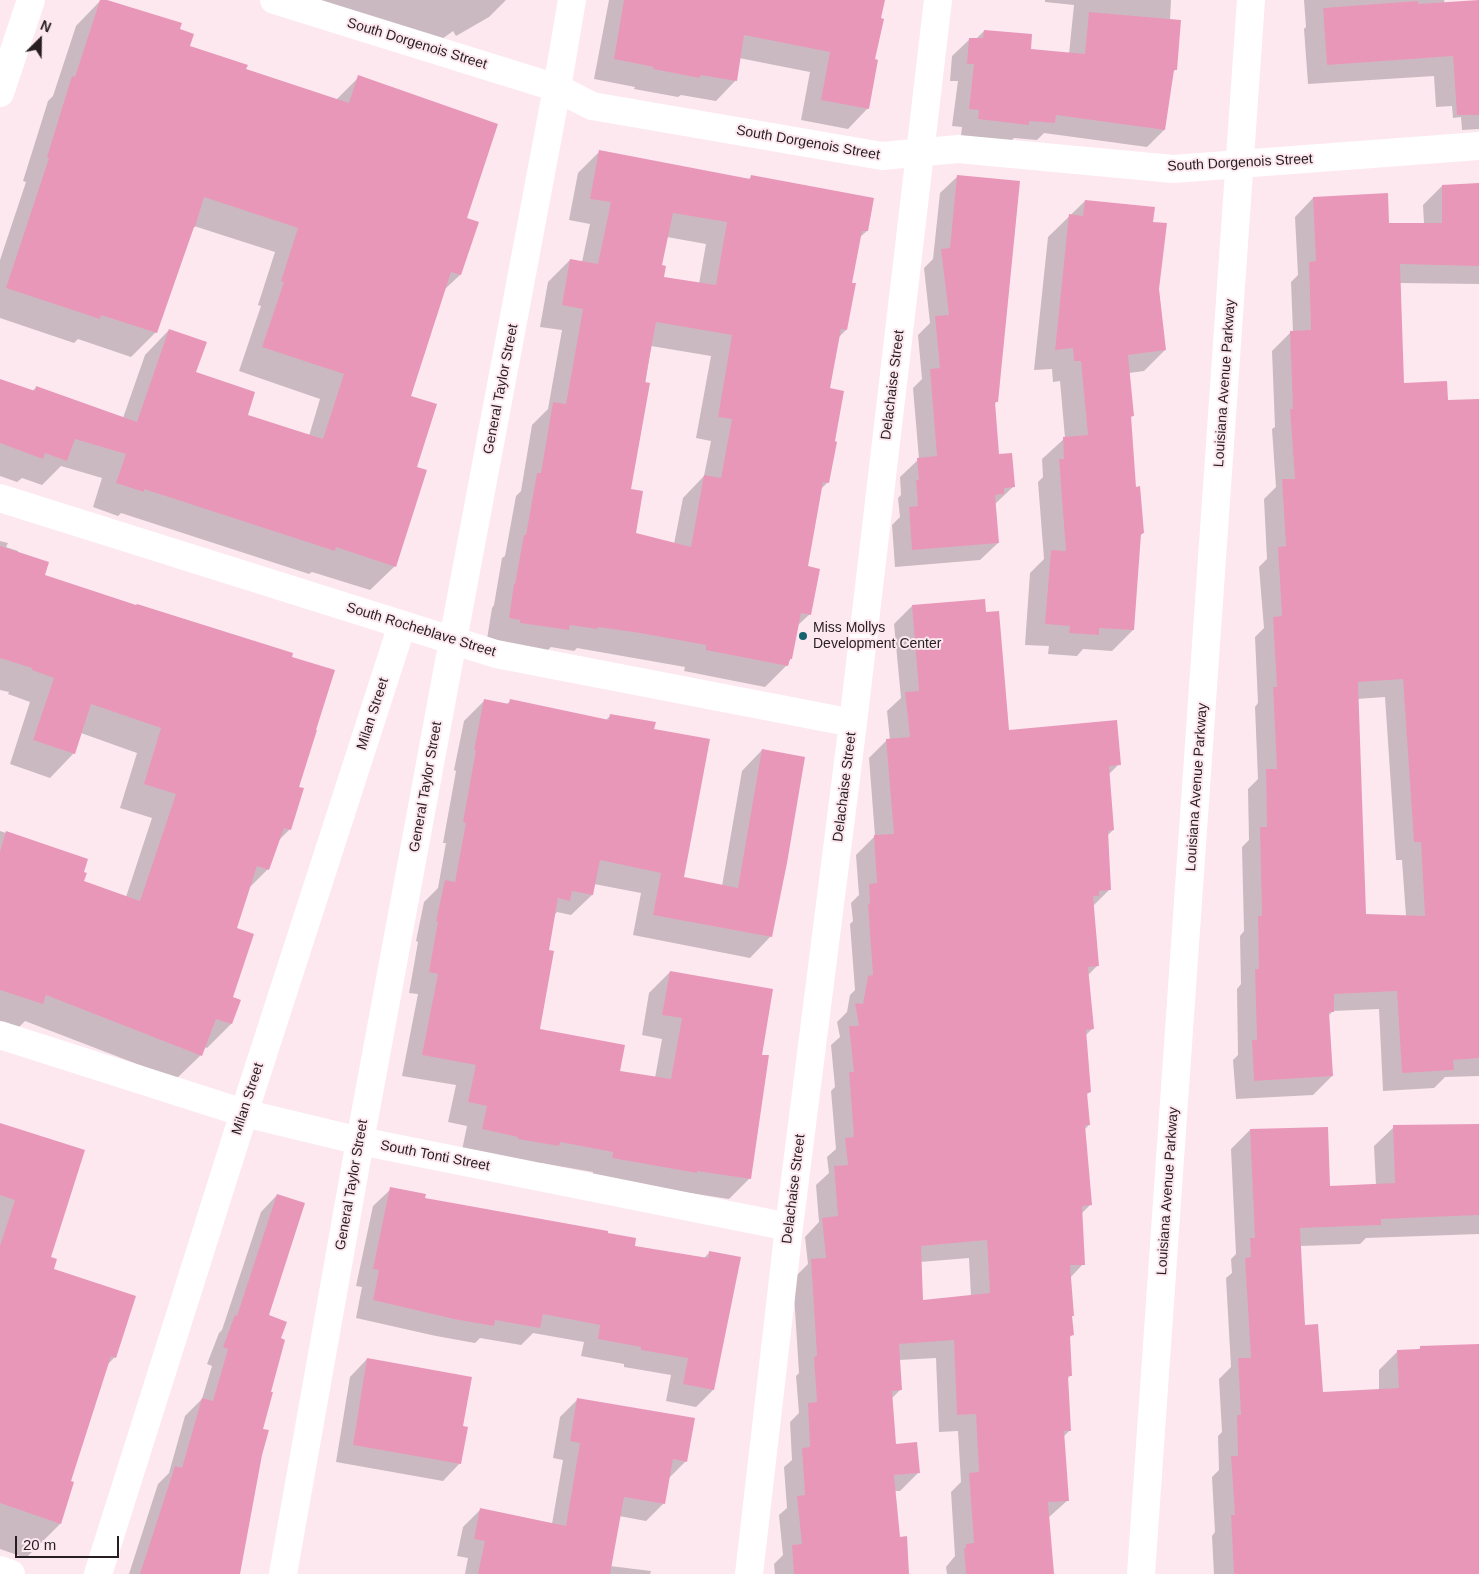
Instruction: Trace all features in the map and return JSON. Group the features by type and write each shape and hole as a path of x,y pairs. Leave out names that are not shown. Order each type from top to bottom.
{"street":[{"path":"0,93 31,0"},
{"name":"South Dorgenois Street","path":"274,0 558,88 592,106 882,156 958,149 1173,168 1479,146"},
{"name":"General Taylor Street","path":"282,1574 453,640 558,88 572,0"},
{"name":"Delachaise Street","path":"749,1574 789,1227 853,723 938,0"},
{"name":"Louisiana Avenue Parkway","path":"1141,1574 1251,0"},
{"name":"South Rocheblave Street","path":"0,498 496,654 853,723"},
{"name":"Milan Street","path":"98,1574 244,1113 402,625"},
{"name":"South Tonti Street","path":"0,1035 244,1113 360,1141 789,1227"},
{"path":"0,1570 11,1574"}],"building":[{"path":"100,0 107,0 182,23 180,29 194,34 190,46 248,65 246,69 349,103 358,75 498,124 467,218 479,222 461,275 451,272 411,396 437,404 417,467 427,470 396,567 336,547 335,551 144,489 144,492 116,483 126,454 75,439 67,461 45,453 43,459 0,443 0,379 35,391 36,386 137,422 169,329 207,342 196,372 255,392 248,415 323,439 344,374 262,347 284,282 281,281 298,228 204,197 157,333 101,315 100,319 6,288 49,158 47,157 72,76 75,77"},
{"path":"624,0 885,0 881,18 884,19 875,59 878,60 869,109 821,100 830,52 744,35 737,81 700,75 700,78 614,59"},
{"path":"1479,0 1479,115 1457,115 1453,56 1327,65 1323,8 1418,1 1418,4"},
{"path":"1089,12 1181,20 1177,70 1174,70 1165,130 1056,115 1055,123 1029,121 1029,125 978,119 979,110 969,109 974,64 967,64 969,38 983,38 984,30 1032,34 1031,49 1085,54"},
{"path":"599,150 750,179 751,175 874,198 868,231 862,231 852,283 856,283 847,330 841,329 830,388 844,391 829,483 823,482 808,566 820,569 811,615 801,613 792,659 790,659 788,666 706,650 706,645 640,633 570,625 569,630 520,623 520,620 509,618 514,584 524,535 526,535 537,473 541,473 553,402 566,404 583,309 562,305 570,259 598,264 611,202 590,199","holes":["673,213 727,222 716,285 664,277 666,266 662,265","656,322 732,335 718,417 732,419 721,478 704,475 691,547 636,533 643,491 631,489 650,383 645,382"]},
{"path":"957,175 1020,181 998,402 995,402 999,454 1012,453 1015,487 1004,488 1004,494 995,495 999,543 912,550 909,507 918,506 916,480 919,480 917,458 937,456 930,369 940,368 935,316 949,315 941,249 950,248"},
{"path":"1479,183 1479,266 1400,264 1404,383 1447,381 1448,400 1479,399 1479,1058 1453,1060 1454,1070 1402,1073 1397,991 1334,994 1334,1012 1329,1012 1333,1076 1254,1081 1252,1040 1257,1040 1255,969 1259,969 1258,916 1262,916 1260,827 1267,827 1266,769 1277,769 1273,687 1277,687 1273,617 1282,616 1278,547 1286,546 1282,479 1295,479 1290,409 1293,409 1290,331 1311,330 1309,262 1316,261 1313,197 1388,193 1389,223 1442,223 1442,185","holes":["1403,679 1414,842 1421,842 1425,916 1366,914 1358,682"]},
{"path":"1085,200 1155,207 1153,222 1167,223 1159,289 1166,350 1128,355 1134,416 1131,416 1136,487 1140,486 1144,533 1141,534 1134,630 1099,628 1099,635 1069,633 1070,626 1045,624 1051,550 1066,551 1059,459 1064,459 1063,437 1088,435 1081,361 1074,361 1073,348 1055,350 1069,214 1083,216"},
{"path":"0,546 49,562 45,575 293,653 292,657 335,670 299,787 304,788 291,830 284,828 269,870 257,866 237,928 254,934 233,997 241,1000 232,1024 216,1019 202,1056 46,995 43,1004 0,990 0,852 6,831 88,859 84,872 87,873 84,881 140,901 176,794 144,784 161,728 91,704 75,754 33,740 54,678 32,670 32,668 0,658"},
{"path":"985,599 986,612 999,611 1009,730 1117,720 1121,765 1109,766 1114,830 1108,831 1111,890 1099,891 1099,896 1093,896 1099,966 1088,967 1094,1029 1086,1030 1091,1092 1087,1093 1090,1125 1085,1125 1092,1205 1082,1206 1085,1265 1070,1265 1074,1316 1072,1316 1074,1335 1070,1336 1072,1376 1068,1376 1071,1431 1064,1431 1069,1501 1048,1502 1054,1574 966,1574 964,1548 966,1548 966,1544 974,1543 969,1473 979,1472 976,1414 957,1415 954,1340 899,1344 902,1390 892,1391 896,1444 917,1442 920,1473 894,1475 900,1537 907,1536 909,1574 794,1574 792,1545 802,1544 797,1496 805,1495 802,1448 810,1447 808,1403 817,1402 814,1357 817,1356 811,1259 826,1258 822,1218 838,1216 834,1166 848,1165 845,1138 854,1137 849,1072 854,1072 849,1026 859,1026 855,1003 863,1004 868,976 873,975 868,904 870,904 869,884 877,883 874,835 894,834 886,739 910,737 905,692 919,691 912,605","holes":["987,1240 990,1293 923,1300 921,1246"]},
{"path":"484,699 509,704 510,699 609,720 610,714 656,722 654,729 710,739 684,877 738,888 762,749 805,757 772,937 653,915 661,873 600,860 593,895 572,891 570,901 558,898 549,950 554,951 540,1029 625,1045 620,1071 671,1079 682,1018 662,1015 670,971 773,989 762,1055 769,1055 751,1179 697,1171 697,1173 612,1158 613,1152 560,1142 559,1146 518,1139 518,1137 482,1129 487,1106 468,1102 476,1065 422,1055 438,974 429,972 438,921 436,921 445,880 455,882 466,823 463,822 476,750 474,750"},
{"path":"0,1123 85,1150 51,1257 57,1259 54,1269 136,1296 116,1358 111,1356 71,1481 74,1482 61,1524 0,1503 0,1246 15,1200 0,1195"},
{"path":"1479,1124 1479,1215 1381,1219 1381,1225 1300,1228 1305,1325 1318,1324 1323,1392 1399,1388 1397,1350 1420,1349 1420,1346 1479,1344 1479,1574 1234,1574 1231,1515 1235,1515 1231,1456 1238,1456 1237,1415 1241,1415 1238,1358 1251,1358 1245,1258 1251,1257 1250,1238 1255,1238 1250,1129 1328,1127 1330,1186 1395,1183 1393,1125"},
{"path":"390,1187 426,1194 425,1198 608,1231 608,1233 636,1238 635,1246 708,1258 709,1251 741,1257 714,1390 683,1384 688,1358 641,1350 641,1347 598,1339 600,1325 543,1314 540,1328 495,1320 494,1326 454,1319 373,1300 379,1270 373,1269"},
{"path":"277,1194 305,1203 269,1315 287,1322 281,1338 285,1340 263,1429 269,1430 262,1455 240,1574 140,1574 175,1466 182,1468 202,1398 213,1401 228,1349 223,1347 235,1315 237,1316"},
{"path":"367,1358 472,1377 463,1426 468,1427 461,1464 353,1445"},
{"path":"577,1398 695,1418 687,1462 673,1459 665,1504 624,1497 610,1574 478,1574 485,1541 474,1539 480,1508 566,1526 580,1443 570,1441"}],"place":[{"name":"Miss Mollys Development Center","path":"803,636"}]}
